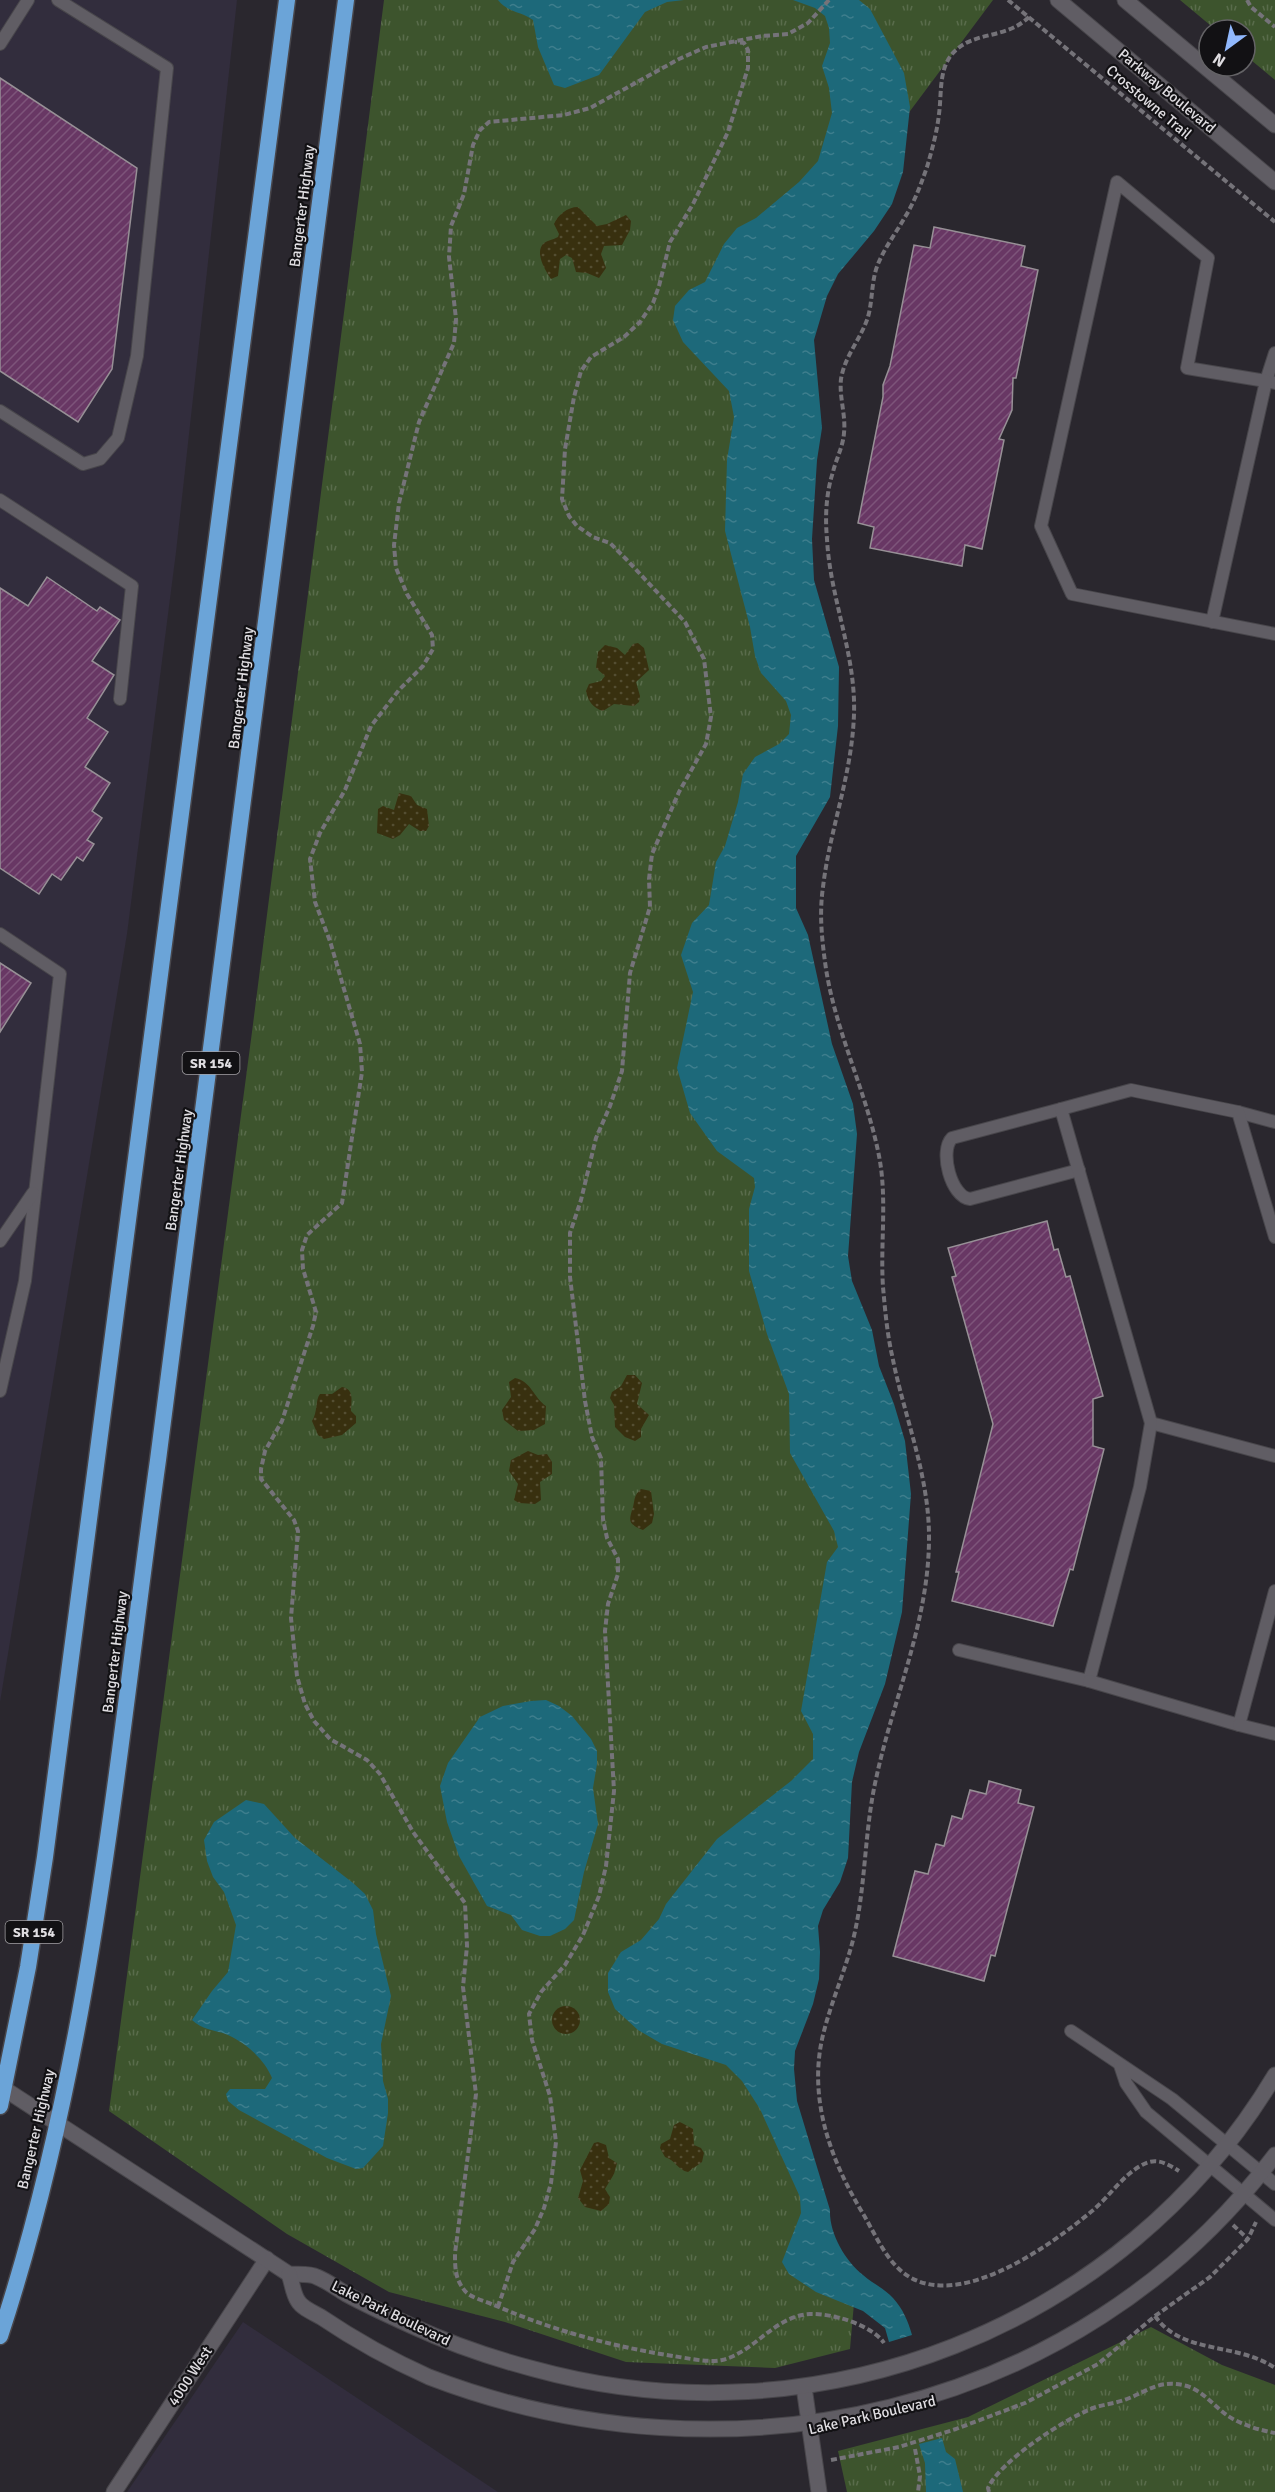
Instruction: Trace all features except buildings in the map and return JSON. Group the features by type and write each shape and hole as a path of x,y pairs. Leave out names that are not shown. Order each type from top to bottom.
{"highway":[{"name":"SR 154","path":"1,2094 28,1968 45,1857 287,0"},
{"name":"Bangerter Highway","path":"0,2336 23,2260 56,2122 92,1951 230,918 346,0"}],"street":[{"name":"Parkway Boulevard","path":"1058,0 1275,182"},
{"path":"1125,0 1275,125"},
{"name":"Lake Park Boulevard","path":"1,2094 56,2122 289,2274 315,2276 378,2310 453,2343 495,2358 582,2380 670,2392 756,2392 804,2387 878,2372 913,2362 953,2348 1018,2318 1060,2294 1122,2249 1193,2184 1227,2144 1275,2075"},
{"name":"Lake Park Boulevard","path":"289,2274 298,2303 348,2335 447,2385 524,2411 599,2428 676,2436 719,2437 811,2431 873,2418 973,2387 1034,2360 1073,2337 1128,2301 1177,2261 1224,2216 1275,2155"},
{"name":"4000 West","path":"114,2492 267,2259"},
{"path":"804,2387 819,2492"}],"lane":[{"path":"0,44 28,0"},
{"path":"0,411 83,464 100,459 118,438 136,356 167,68 58,0"},
{"path":"1270,382 1187,368 1208,258 1117,182 1041,526 1072,594 1275,634"},
{"path":"1212,622 1275,353"},
{"path":"0,500 132,586 120,699"},
{"path":"0,934 60,974 25,1281 0,1391"},
{"path":"1079,1170 970,1199 959,1195 954,1188 946,1154 948,1142 952,1138 1131,1090 1275,1122"},
{"path":"1061,1109 1150,1424 1140,1487 1089,1681"},
{"path":"1238,1112 1275,1237"},
{"path":"0,1241 35,1190"},
{"path":"1150,1424 1275,1456"},
{"path":"1239,1725 1275,1591"},
{"path":"959,1650 1089,1681 1275,1734"},
{"path":"1071,2031 1172,2099 1275,2184"},
{"path":"1120,2065 1126,2083 1146,2112 1275,2220"}],"path":[{"path":"829,0 808,23 788,34 706,47 679,59 590,108 564,115 489,122 480,130 473,145 464,194 451,226 449,257 456,319 454,343 419,422 399,503 394,545 396,568 407,594 432,635 433,649 423,666 399,690 371,726 345,790 320,834 310,859 315,902 330,941 360,1044 362,1072 342,1203 307,1235 302,1251 303,1269 316,1312 282,1421 265,1451 261,1479 294,1520 298,1531 291,1618 297,1676 305,1704 314,1721 330,1739 368,1760 380,1774 413,1832 465,1903 467,1946 463,1987 476,2094 455,2253 455,2274 466,2292 546,2327 605,2343 693,2359 722,2360 746,2350 789,2319 810,2314 838,2318 859,2325 878,2334 884,2343"},
{"name":"Crosstowne Trail","path":"1008,0 1275,222"},
{"path":"1247,0 1275,27"},
{"path":"1029,17 1017,28 969,42 958,48 947,61 941,81 939,114 933,149 920,189 880,256 873,279 870,310 864,329 848,355 842,372 840,391 845,429 832,473 827,502 827,539 832,580 850,666 855,708 850,765 822,890 821,931 836,1017 879,1152 884,1187 883,1285 890,1349 919,1460 928,1505 929,1534 928,1569 923,1606 875,1780 854,1937 821,2040 818,2094 824,2131 839,2172 853,2197 903,2274 930,2284 971,2284 1010,2266 1056,2239 1097,2207 1138,2167 1150,2161 1161,2161 1178,2169 1193,2184"},
{"path":"498,2307 513,2262 535,2229 544,2208 551,2183 556,2142 550,2096 531,2040 529,2014 541,1992 566,1965 583,1935 599,1896 606,1866 614,1802 613,1740 607,1687 605,1631 608,1604 618,1574 618,1559 607,1538 603,1520 601,1458 592,1437 585,1401 570,1277 570,1233 581,1200 596,1138 622,1071 630,973 650,908 649,879 652,854 679,792 706,744 711,717 704,659 685,622 610,543 593,537 577,526 569,516 562,499 565,449 574,396 581,371 591,357 624,337 640,322 653,303 670,242 693,204 728,132 748,68 748,50 744,43 729,42"},
{"path":"1224,2216 1248,2239"},
{"path":"847,2457 899,2447 956,2429 1025,2403 1098,2364 1155,2316 1210,2277 1248,2239 1254,2225"},
{"path":"1155,2316 1162,2326 1180,2339 1239,2352 1275,2368"},
{"path":"989,2492 988,2488 992,2479 1004,2466 1072,2418 1095,2408 1126,2400 1154,2385 1172,2383 1190,2387 1228,2416 1248,2426 1275,2433"},
{"path":"915,2449 920,2476 918,2492"}],"shaded area":[{"path":"0,0 237,0 176,552 127,934 0,1702"},
{"path":"243,2322 498,2492 127,2492"}],"green space":[{"path":"384,0 993,0 798,261 801,666 776,910 873,1527 770,2085 854,2303 850,2349 775,2368 626,2362 505,2322 389,2292 287,2234 109,2111 252,1032"},
{"path":"1180,0 1275,0 1275,80 1257,65 1257,18 1202,18"},
{"path":"1151,2327 1222,2365 1275,2385 1275,2492 847,2492 838,2451 968,2417"}],"sand":[{"path":"578,207 597,226 626,215 631,221 630,230 622,245 604,246 601,254 606,268 599,278 587,273 576,272 572,258 566,255 560,259 558,276 551,279 541,261 541,247 544,243 558,237 559,234 554,224 560,215 570,208"},
{"path":"638,643 644,648 649,670 636,682 640,696 639,702 634,706 614,704 603,711 596,708 586,691 589,684 601,681 605,676 596,668 598,652 605,645 617,648 625,655 633,644"},
{"path":"399,793 411,796 417,805 427,809 429,826 426,831 420,831 409,824 400,835 393,839 377,833 378,809 383,806 394,810"},
{"path":"627,1375 635,1375 642,1383 637,1404 649,1415 641,1429 641,1437 635,1441 625,1437 615,1427 614,1405 610,1398 612,1392 621,1386"},
{"path":"515,1378 529,1386 546,1406 545,1424 534,1430 518,1431 504,1420 502,1410 511,1397 509,1382"},
{"path":"342,1387 351,1393 351,1411 356,1416 356,1423 342,1435 324,1439 318,1435 312,1421 318,1397 320,1394 332,1394"},
{"path":"528,1451 538,1455 547,1454 552,1462 552,1474 540,1482 541,1500 535,1504 519,1503 514,1500 518,1484 509,1471 511,1460"},
{"path":"641,1489 651,1491 654,1514 652,1523 643,1530 634,1526 630,1521 635,1497"},
{"path":"566,2006 576,2010 580,2020 576,2030 566,2034 556,2030 552,2020 556,2010"},
{"path":"680,2122 693,2129 694,2145 701,2148 704,2153 702,2162 688,2172 665,2157 660,2148 661,2144 670,2139 674,2125"},
{"path":"594,2143 606,2145 609,2158 617,2163 614,2174 605,2189 610,2197 609,2204 601,2211 585,2207 578,2198 583,2181 580,2170"}],"water":[{"path":"498,0 684,0 667,2 645,12 599,75 565,88 554,85 538,47 533,20 510,10"},
{"path":"793,0 859,0 870,9 904,73 910,107 903,172 892,204 874,231 838,274 827,296 814,340 822,428 817,460 812,539 814,580 839,667 838,726 830,797 796,856 796,908 808,935 832,1044 853,1104 857,1134 848,1256 852,1281 872,1330 879,1366 905,1441 911,1494 902,1612 885,1684 859,1752 852,1782 848,1858 840,1882 823,1910 818,1926 819,1979 813,2004 795,2051 794,2069 797,2101 839,2246 856,2269 897,2302 909,2325 912,2335 889,2342 885,2328 863,2311 816,2292 789,2274 782,2262 801,2213 800,2197 760,2109 742,2081 726,2065 662,2044 638,2030 615,2009 608,1992 608,1973 621,1952 641,1940 659,1919 666,1904 717,1839 791,1781 813,1759 813,1734 801,1711 827,1562 838,1547 834,1531 790,1453 789,1394 767,1334 749,1271 749,1209 755,1187 754,1178 717,1151 690,1113 677,1068 693,992 681,955 692,923 709,905 716,862 725,846 738,802 743,774 755,757 779,744 789,734 791,715 786,701 761,673 725,531 727,460 734,417 729,391 683,342 673,320 675,306 689,290 705,282 724,244 737,228 756,218 799,182 818,161 832,113 829,88 822,66 830,43 829,28 825,16 815,8"},
{"path":"546,1700 572,1716 591,1739 597,1751 593,1788 598,1824 584,1872 574,1920 565,1929 550,1936 540,1936 522,1930 511,1915 487,1906 459,1856 447,1822 440,1786 448,1763 480,1717 503,1706"},
{"path":"246,1800 264,1804 295,1838 365,1894 373,1910 376,1934 391,1996 381,2044 388,2113 383,2146 363,2168 356,2169 327,2158 239,2110 228,2101 226,2094 230,2089 265,2089 272,2078 269,2071 254,2053 241,2043 228,2035 200,2026 192,2020 228,1972 236,1925 224,1892 213,1877 207,1861 204,1840 214,1822"},
{"path":"942,2438 946,2452 955,2459 963,2492 926,2492 925,2463 919,2444"}]}
